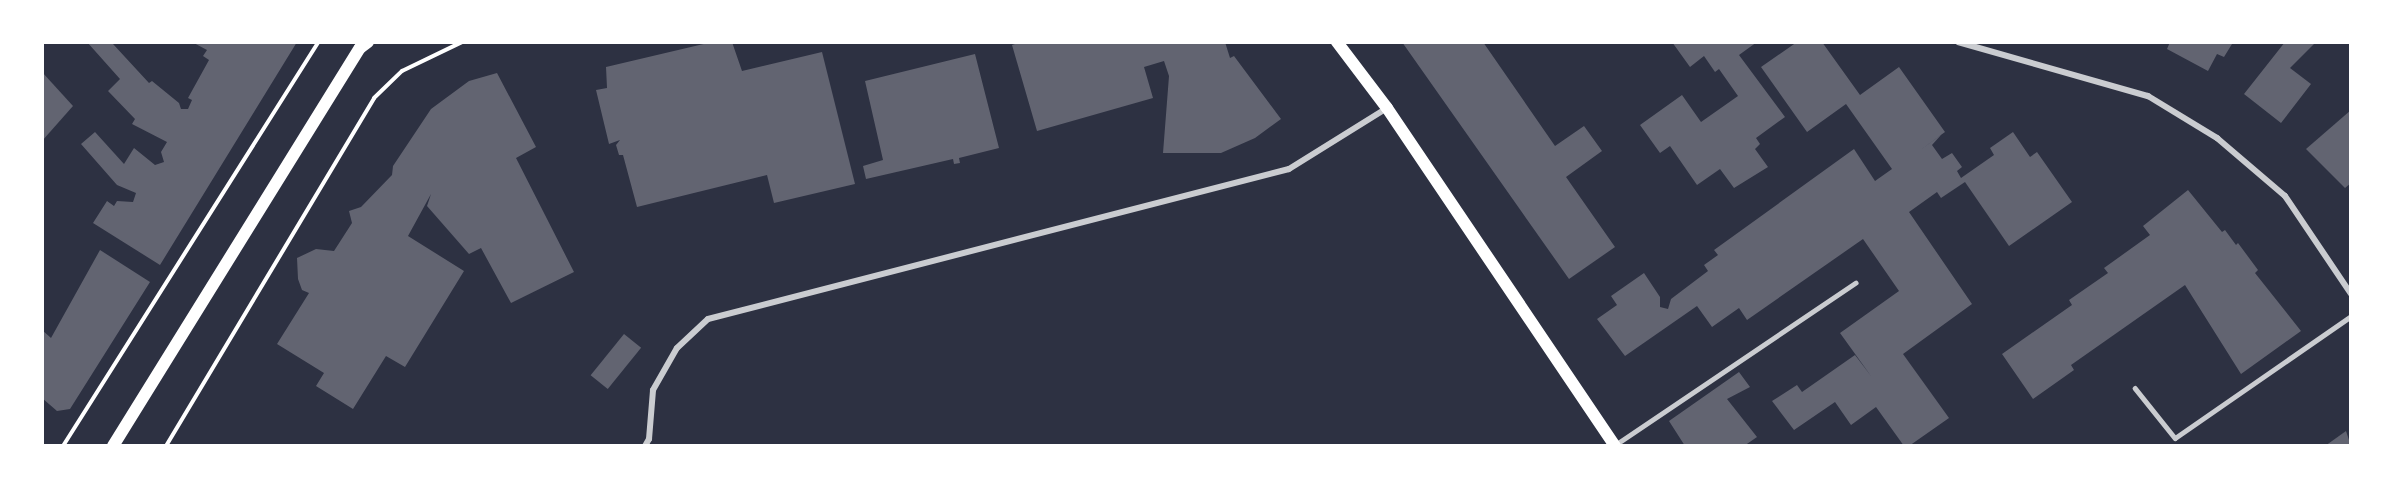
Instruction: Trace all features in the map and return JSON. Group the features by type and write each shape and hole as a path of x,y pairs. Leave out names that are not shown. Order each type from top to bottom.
{"main road":[{"path":"113,446 360,48 368,42"},
{"path":"1337,42 1387,108 1615,446"}],"street":[{"path":"1958,42 2148,96 2217,138 2285,196 2351,294"},
{"path":"645,446 649,439 653,390 677,348 708,319 1289,169 1387,108"}],"lane":[{"path":"1615,446 1855,283"},
{"path":"2134,388 2175,438 2351,316"}],"path":[{"path":"63,446 318,42"},
{"path":"166,446 374,98 402,71 462,42"}],"building":[{"path":"87,42 115,42 113,44 149,83 152,81 179,103 181,109 188,109 192,100 188,98 209,60 203,56 207,50 192,42 297,42 160,265 93,223 107,201 114,206 117,201 133,202 136,193 117,185 81,144 95,132 124,164 134,148 155,165 164,162 161,152 167,142 132,124 135,119 108,91 120,79"},
{"path":"712,42 732,42 742,71 822,52 855,184 774,203 767,175 637,207 623,155 619,155 616,145 620,140 609,144 596,90 607,88 606,67"},
{"path":"1021,42 1225,42 1230,58 1234,56 1281,119 1255,138 1221,153 1163,153 1169,76 1164,61 1144,67 1153,98 1037,131 1012,45"},
{"path":"1402,42 1483,42 1555,146 1584,126 1602,151 1566,177 1615,247 1569,279"},
{"path":"1672,42 1757,42 1739,55 1785,117 1756,138 1760,144 1755,149 1768,167 1734,188 1720,169 1697,185 1670,146 1660,153 1640,125 1682,95 1701,122 1738,96 1719,69 1715,72 1704,56 1690,67"},
{"path":"1797,42 1822,42 1860,95 1899,67 1945,132 1916,153 1941,135 1932,145 1942,159 1952,153 1962,167 1957,171 1961,178 1994,155 1990,148 2013,132 2030,157 2037,152 2072,202 2009,246 1965,182 1941,198 1937,192 1909,212 1972,304 1903,354 1949,418 1909,446 1904,446 1876,407 1851,425 1835,402 1794,430 1772,401 1797,385 1802,392 1855,355 1871,376 1840,333 1899,291 1863,239 1747,320 1739,308 1712,327 1697,306 1625,356 1597,319 1617,305 1611,296 1644,273 1660,297 1660,307 1668,309 1671,299 1708,271 1704,265 1718,255 1714,250 1854,149 1875,181 1892,169 1846,104 1807,132 1761,67"},
{"path":"2170,42 2228,42 2232,44 2224,57 2217,54 2208,71 2167,49"},
{"path":"2285,42 2316,42 2290,68 2311,84 2281,123 2244,94"},
{"path":"975,54 999,148 959,158 960,163 954,164 953,159 866,179 863,166 883,160 865,81"},
{"path":"42,72 73,106 42,141"},
{"path":"497,73 536,147 516,158 574,272 511,303 481,248 469,254 427,206 431,194 408,236 464,271 405,367 386,356 353,409 316,386 324,373 277,344 309,293 302,290 298,279 297,258 316,249 334,251 352,223 349,211 361,207 392,175 393,166 431,109 469,81"},
{"path":"2351,110 2351,183 2345,188 2306,149"},
{"path":"2188,190 2222,232 2225,230 2236,245 2238,243 2258,270 2255,273 2301,331 2241,374 2185,285 2071,365 2074,370 2033,399 2002,354 2072,305 2069,300 2108,273 2104,268 2150,235 2143,226"},
{"path":"100,250 150,282 70,409 57,411 42,398 42,330 51,338"},
{"path":"624,334 641,348 608,389 591,375"},
{"path":"1739,372 1750,387 1727,399 1757,437 1744,446 1685,446 1669,421"},
{"path":"2346,431 2351,446 2325,446"}]}
